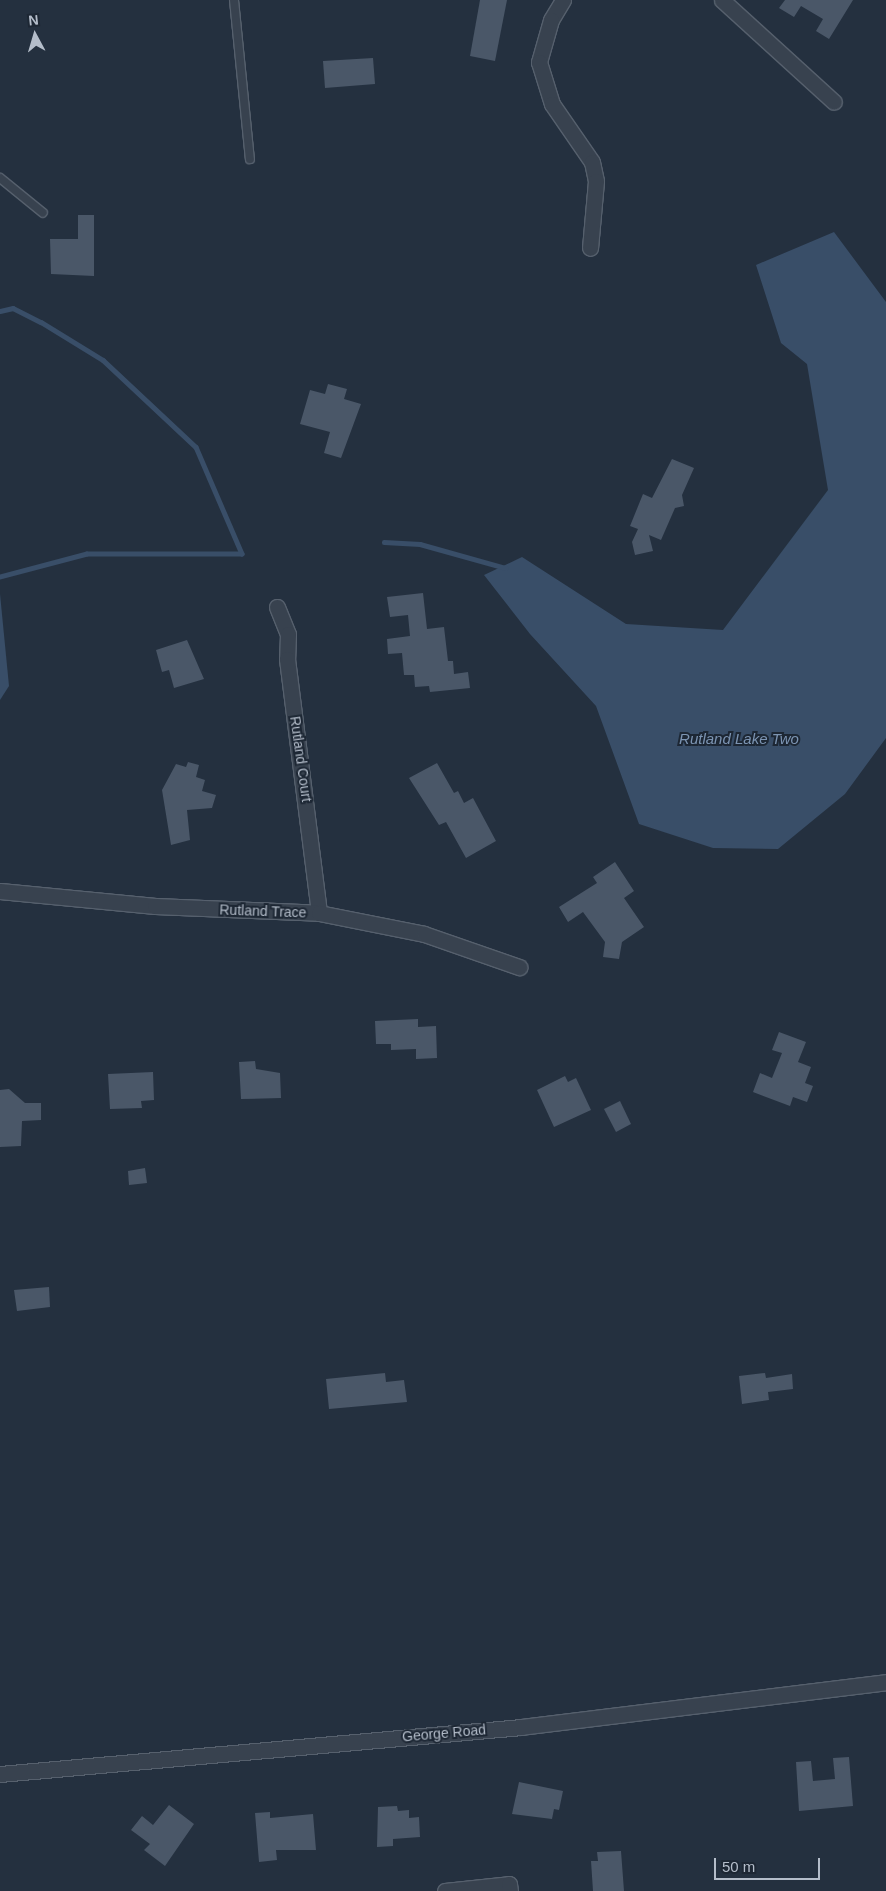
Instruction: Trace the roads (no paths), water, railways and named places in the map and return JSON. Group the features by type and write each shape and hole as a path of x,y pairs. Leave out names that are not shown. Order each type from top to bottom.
{"street":[{"path":"563,0 551,20 539,62 552,104 592,162 596,181 590,248"},
{"path":"731,3 758,37 834,102"},
{"name":"Rutland Court","path":"277,607 288,634 287,659 319,913"},
{"name":"Rutland Trace","path":"0,890 155,906 319,913 424,934 519,967"},
{"name":"George Road","path":"0,1774 521,1727 886,1682"},
{"path":"445,1891 509,1884 510,1891"}],"lane":[{"path":"234,0 250,159"},
{"path":"0,178 43,213"}],"water":[{"name":"Rutland Lake Two","path":"834,232 886,302 886,738 845,794 778,849 713,848 639,824 596,706 530,634 484,575 522,557 626,624 723,630 828,490 807,364 781,343 756,265"},
{"path":"0,594 9,686 0,700"}],"waterway":[{"path":"0,311 13,308 41,322 103,360 196,447 242,554 87,554 0,577"},
{"path":"384,542 420,544 506,568"}]}
